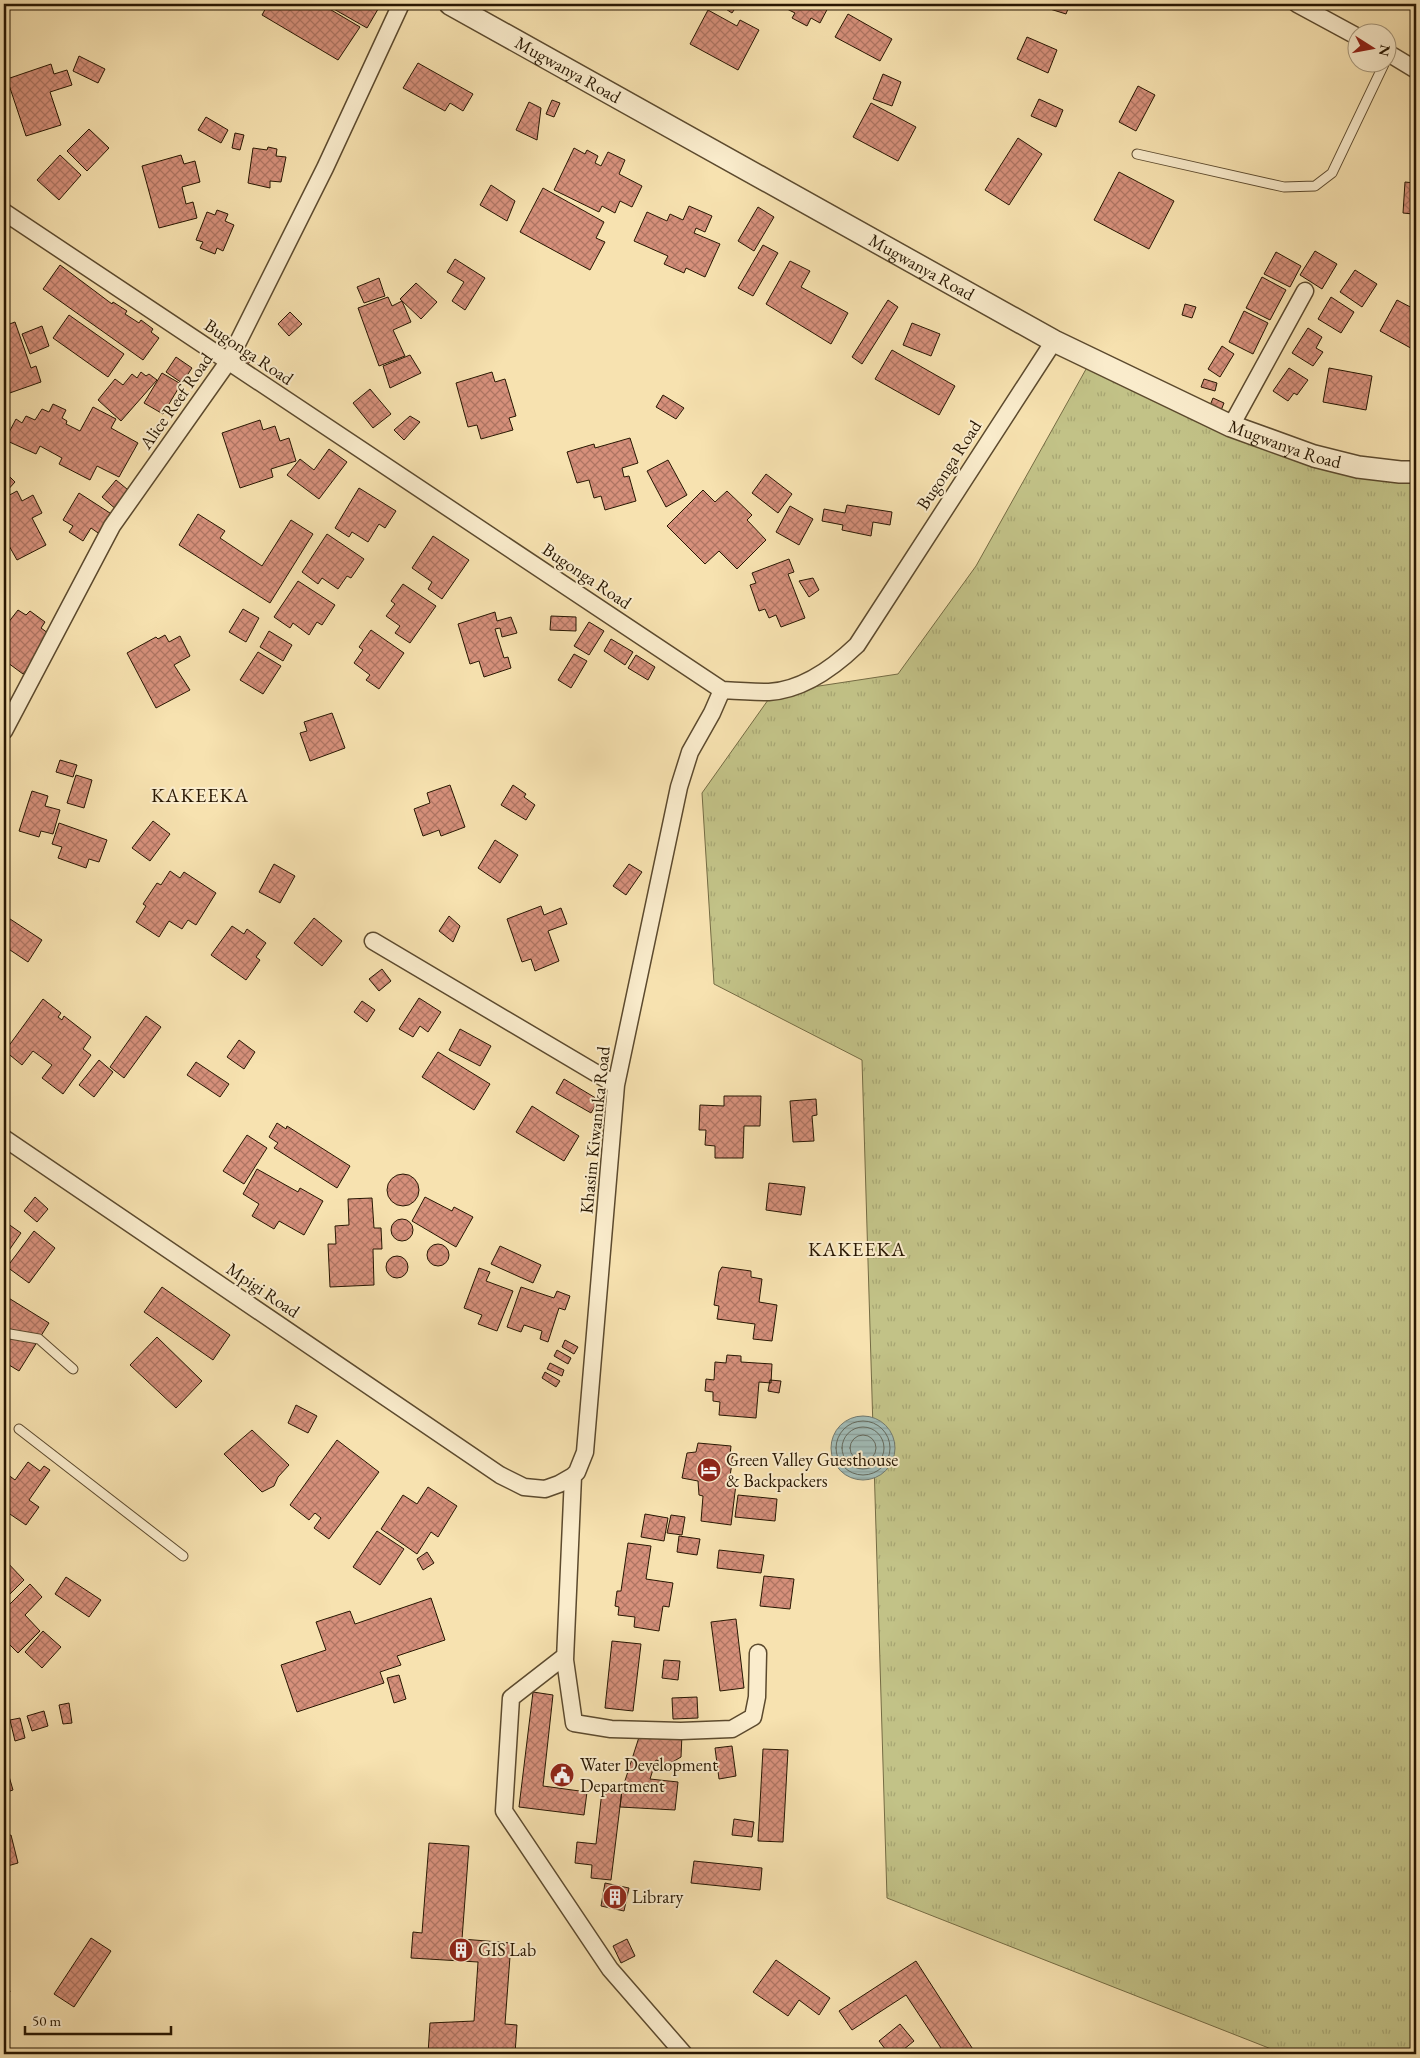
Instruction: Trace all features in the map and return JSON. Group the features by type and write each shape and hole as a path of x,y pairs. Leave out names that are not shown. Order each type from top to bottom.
{"street":[{"name":"Alice Reef Road","path":"4,731 9,705 112,526 228,362 326,168 402,4"},
{"name":"Mugwanya Road","path":"450,4 1054,341 1231,426 1358,467 1416,472"},
{"path":"1297,4 1348,32"},
{"path":"1398,62 1416,70"},
{"name":"Bugonga Road","path":"4,212 722,690 771,692 803,683 836,665 857,645 1054,341"},
{"path":"1231,426 1305,291"},
{"name":"Khasim Kiwanuka Road","path":"573,1476 577,1472 585,1452 616,1084 679,787 690,752 712,713 722,690"},
{"path":"373,941 616,1084"},
{"name":"Mpigi Road","path":"4,1138 500,1475 524,1487 545,1489 573,1476"},
{"path":"573,1476 565,1656 574,1723 611,1729 681,1732 732,1729 753,1717 757,1697 758,1653"},
{"path":"565,1656 510,1698 504,1812 610,1969 684,2054"}],"lane":[{"path":"1137,154 1284,187 1315,186 1332,173 1380,72"},
{"path":"4,1333 39,1339 73,1369"},
{"path":"19,1429 184,1556"}],"green space":[{"path":"1090,362 1187,412 1416,473 1416,2054 1284,2054 887,1898 862,1060 714,984 702,793 773,693 898,674 976,566"}],"water":[{"path":"863,1416 881,1421 886,1425 890,1430 895,1448 890,1466 886,1471 881,1475 863,1480 845,1475 840,1471 836,1466 831,1448 836,1430 840,1425 845,1421"}],"building":[{"path":"268,4 321,4 360,27 338,60 262,15"},
{"path":"325,4 381,4 367,28"},
{"path":"718,4 738,4 732,13"},
{"path":"790,4 830,4 820,23 811,18 807,26 792,18 795,13 787,9"},
{"path":"1034,4 1070,4 1066,14"},
{"path":"708,10 737,26 740,20 759,30 738,70 690,44"},
{"path":"848,14 892,39 880,61 835,37"},
{"path":"1027,37 1057,50 1048,73 1017,59"},
{"path":"79,56 105,69 98,83 73,71"},
{"path":"418,63 473,94 463,111 450,103 445,111 403,88"},
{"path":"51,64 54,74 67,70 72,85 50,92 61,125 26,136 7,79"},
{"path":"883,74 901,82 892,106 873,99"},
{"path":"1138,86 1155,95 1136,131 1119,122"},
{"path":"1039,99 1063,110 1056,127 1031,116"},
{"path":"552,100 560,103 554,117 546,114"},
{"path":"529,102 541,108 537,140 516,130"},
{"path":"871,103 916,127 898,161 853,137"},
{"path":"206,117 228,130 221,143 198,130"},
{"path":"89,129 109,148 87,171 67,151"},
{"path":"235,133 244,135 240,150 232,148"},
{"path":"1018,138 1042,154 1009,205 985,190"},
{"path":"268,147 277,149 276,156 286,157 281,182 270,181 270,188 248,183 253,148 267,150"},
{"path":"574,148 585,154 587,150 598,156 595,163 601,166 608,152 625,160 619,174 642,186 632,207 620,201 615,213 602,206 599,212 554,190"},
{"path":"60,155 81,175 59,200 37,180"},
{"path":"181,155 184,164 195,161 200,182 182,187 186,204 193,202 197,218 159,228 142,166"},
{"path":"1119,172 1174,201 1149,249 1094,220"},
{"path":"1405,182 1415,183 1413,214 1403,213"},
{"path":"491,185 515,201 507,221 480,205"},
{"path":"543,188 604,222 596,238 605,242 590,270 520,232"},
{"path":"689,206 712,216 705,232 696,228 694,233 720,244 705,277 686,268 684,273 664,264 668,256 634,241 647,212 667,221 670,214 683,220"},
{"path":"758,207 774,217 754,251 738,241"},
{"path":"217,210 228,214 225,221 234,225 223,251 217,248 215,254 200,248 203,242 196,240 207,212 215,215"},
{"path":"763,245 778,253 753,296 738,288"},
{"path":"1315,251 1337,264 1322,289 1300,275"},
{"path":"1276,252 1301,266 1290,287 1264,274"},
{"path":"455,259 485,278 465,310 452,301 464,282 447,272"},
{"path":"790,261 810,271 801,287 848,313 831,344 766,304"},
{"path":"60,265 112,304 113,302 127,311 125,314 139,323 141,320 153,329 151,332 159,338 143,360 43,289"},
{"path":"1355,270 1377,284 1362,307 1340,292"},
{"path":"1262,277 1286,290 1270,320 1246,308"},
{"path":"379,278 385,296 364,303 357,287"},
{"path":"416,283 437,302 421,319 400,299"},
{"path":"388,297 392,306 402,301 411,322 393,330 405,356 379,366 358,308"},
{"path":"1331,297 1354,312 1341,333 1318,319"},
{"path":"888,300 898,307 862,364 852,357"},
{"path":"1397,300 1416,310 1416,351 1380,331"},
{"path":"1185,304 1196,307 1192,318 1182,315"},
{"path":"1244,311 1268,323 1253,354 1229,342"},
{"path":"290,312 302,324 289,336 278,324"},
{"path":"69,315 124,354 108,377 53,338"},
{"path":"15,322 31,368 36,366 41,382 4,395 4,326"},
{"path":"912,323 940,334 931,356 903,345"},
{"path":"42,326 49,346 30,354 22,334"},
{"path":"1308,328 1322,337 1316,348 1323,352 1313,366 1292,353"},
{"path":"1222,346 1234,354 1220,377 1208,369"},
{"path":"245,349 254,357 247,365 238,357"},
{"path":"892,350 955,386 939,415 875,379"},
{"path":"410,355 421,373 390,388 383,366"},
{"path":"176,357 192,368 182,383 166,372"},
{"path":"1289,368 1308,380 1297,395 1294,393 1288,401 1273,391"},
{"path":"1329,368 1372,376 1366,410 1323,402"},
{"path":"141,372 146,376 149,374 157,380 121,421 98,400 115,379 123,385 132,374 137,378"},
{"path":"492,372 495,382 505,379 516,416 509,418 513,430 481,439 477,425 468,427 456,383"},
{"path":"162,373 181,384 163,414 144,403"},
{"path":"1204,379 1217,383 1215,391 1201,387"},
{"path":"370,389 391,414 373,428 353,403"},
{"path":"663,395 684,408 676,419 656,407"},
{"path":"1213,398 1224,403 1220,413 1209,408"},
{"path":"53,404 66,410 62,418 67,421 66,424 80,431 93,407 116,419 111,428 138,443 119,477 97,466 90,480 59,464 62,458 40,446 36,454 5,440 16,419 22,423 26,416 35,420 42,409 49,412"},
{"path":"410,416 420,422 404,440 394,430"},
{"path":"260,420 263,430 275,426 280,441 289,438 296,461 271,469 273,477 240,488 222,433"},
{"path":"630,438 638,463 622,468 624,477 629,476 636,501 605,510 601,496 594,498 589,480 577,483 567,452 594,444 595,448"},
{"path":"329,449 347,462 319,499 287,475 300,459 314,470"},
{"path":"668,460 687,495 666,507 647,471"},
{"path":"5,472 15,482 4,494 4,474"},
{"path":"766,474 792,494 778,513 752,493"},
{"path":"116,480 133,494 118,511 102,497"},
{"path":"359,488 396,511 385,528 379,524 368,542 352,532 349,537 335,528"},
{"path":"703,490 715,502 727,491 752,515 747,520 766,540 737,569 719,551 705,564 667,526"},
{"path":"17,491 22,501 33,495 42,513 32,518 46,545 17,560 4,537 4,498"},
{"path":"79,493 113,515 101,535 91,528 83,541 69,532 73,526 63,520"},
{"path":"847,505 892,512 890,525 873,522 871,536 842,530 843,525 822,521 824,509 845,513"},
{"path":"790,506 813,519 799,545 776,532"},
{"path":"198,514 225,531 220,538 262,566 291,520 313,534 270,603 179,545"},
{"path":"327,534 364,559 351,578 347,576 338,589 322,578 318,584 302,572"},
{"path":"433,536 469,560 442,599 428,589 432,582 412,568"},
{"path":"789,559 794,572 788,574 805,618 781,627 776,615 769,618 765,609 759,611 750,585 756,583 752,573"},
{"path":"813,578 819,590 809,597 799,581"},
{"path":"298,581 335,605 322,625 317,622 309,635 293,623 290,628 274,617"},
{"path":"403,584 436,606 410,643 395,633 400,626 386,616 395,604 391,601"},
{"path":"243,609 259,618 246,642 229,632"},
{"path":"18,610 26,615 30,611 45,622 41,628 52,636 23,674 4,660 4,628"},
{"path":"495,612 497,621 511,617 517,633 502,637 500,628 495,629 504,658 508,657 511,668 484,677 479,661 470,664 458,624"},
{"path":"551,616 576,617 576,631 550,630"},
{"path":"589,622 604,631 589,655 574,646"},
{"path":"371,630 404,653 379,689 366,680 370,675 354,663 363,650 359,647"},
{"path":"269,631 292,645 283,661 260,647"},
{"path":"165,635 169,642 180,636 190,656 174,665 190,690 156,708 127,653 156,637 158,639"},
{"path":"611,639 633,652 625,665 604,651"},
{"path":"258,652 281,666 263,694 240,680"},
{"path":"574,654 587,661 571,688 558,680"},
{"path":"636,655 655,667 648,680 628,668"},
{"path":"332,713 345,748 310,761 300,733 307,731 304,722"},
{"path":"60,760 77,765 73,777 56,772"},
{"path":"76,775 92,780 84,808 67,803"},
{"path":"450,785 465,827 441,836 439,830 423,836 414,809 430,803 427,793"},
{"path":"513,785 526,794 524,797 535,805 526,820 501,805"},
{"path":"32,791 48,796 45,806 60,810 53,834 41,831 39,837 19,831"},
{"path":"153,821 170,834 150,861 132,848"},
{"path":"59,823 107,840 99,862 89,859 86,868 58,858 62,847 52,844"},
{"path":"495,840 518,855 500,883 478,868"},
{"path":"274,864 295,876 280,903 259,892"},
{"path":"629,864 642,872 626,895 613,886"},
{"path":"170,871 180,878 184,872 216,893 196,925 188,920 182,929 169,921 159,937 136,922 146,906 143,904 157,883 161,885"},
{"path":"541,906 544,915 561,908 567,924 548,931 559,961 535,971 531,959 522,962 507,919"},
{"path":"4,915 42,940 28,962 4,946"},
{"path":"449,916 460,926 453,942 439,931"},
{"path":"314,918 342,941 322,966 294,943"},
{"path":"232,926 244,934 247,929 266,943 256,957 260,960 246,980 211,955"},
{"path":"382,969 391,981 379,991 369,979"},
{"path":"419,998 441,1012 428,1032 420,1026 413,1037 399,1029"},
{"path":"43,999 61,1013 58,1017 62,1020 64,1016 91,1037 83,1049 91,1055 63,1094 42,1078 52,1065 33,1051 22,1065 5,1051"},
{"path":"362,1001 375,1010 367,1022 354,1012"},
{"path":"146,1016 161,1027 124,1078 110,1067"},
{"path":"460,1029 491,1046 480,1066 449,1050"},
{"path":"239,1040 255,1052 244,1069 227,1057"},
{"path":"438,1052 490,1084 474,1110 422,1077"},
{"path":"99,1060 113,1072 94,1097 79,1085"},
{"path":"196,1062 229,1084 220,1097 187,1075"},
{"path":"564,1079 599,1100 591,1113 556,1093"},
{"path":"724,1096 761,1096 760,1126 744,1126 743,1158 715,1158 715,1146 705,1145 706,1130 699,1130 700,1105 724,1106"},
{"path":"816,1099 817,1115 812,1116 814,1141 793,1142 790,1101"},
{"path":"532,1106 579,1136 564,1161 516,1132"},
{"path":"277,1123 286,1129 287,1126 350,1166 337,1188 274,1148 278,1143 269,1137"},
{"path":"247,1135 267,1148 244,1184 223,1171"},
{"path":"257,1169 298,1192 300,1188 323,1201 304,1235 279,1221 274,1229 252,1216 259,1204 243,1194"},
{"path":"403,1174 409,1175 414,1179 418,1184 418,1196 414,1201 409,1205 403,1206 397,1205 392,1201 388,1196 387,1190 388,1184 392,1179 397,1175"},
{"path":"769,1183 805,1187 801,1215 766,1210"},
{"path":"35,1197 48,1209 37,1222 24,1211"},
{"path":"425,1197 452,1211 454,1207 473,1217 456,1247 412,1221"},
{"path":"372,1198 374,1228 381,1228 382,1249 373,1249 374,1285 330,1287 328,1244 336,1244 335,1226 349,1225 348,1199"},
{"path":"402,1219 410,1222 413,1230 410,1238 402,1241 394,1238 391,1230 394,1222"},
{"path":"4,1221 21,1233 5,1256 4,1255"},
{"path":"34,1231 55,1248 29,1283 7,1267"},
{"path":"438,1244 446,1247 449,1255 446,1263 438,1266 430,1263 427,1255 430,1247"},
{"path":"500,1246 541,1265 533,1283 491,1264"},
{"path":"397,1256 405,1259 408,1267 405,1275 397,1278 389,1275 386,1267 389,1259"},
{"path":"722,1267 751,1271 751,1277 762,1279 759,1302 777,1305 772,1341 753,1339 755,1324 717,1319 719,1306 714,1305 719,1272"},
{"path":"479,1268 490,1272 486,1281 513,1291 497,1331 478,1324 482,1315 464,1308"},
{"path":"162,1287 230,1335 213,1360 144,1312"},
{"path":"521,1287 554,1298 557,1291 570,1296 565,1310 559,1308 548,1342 540,1339 542,1331 524,1325 521,1332 507,1327"},
{"path":"7,1297 49,1323 19,1371 4,1362 4,1302"},
{"path":"157,1337 202,1381 176,1408 130,1365"},
{"path":"565,1340 578,1347 574,1354 562,1347"},
{"path":"557,1350 571,1358 568,1364 554,1356"},
{"path":"727,1355 741,1356 741,1362 772,1364 771,1383 759,1382 756,1418 719,1415 720,1402 713,1401 713,1392 705,1391 706,1379 714,1380 715,1362 726,1363"},
{"path":"550,1363 564,1370 562,1376 547,1369"},
{"path":"545,1372 560,1381 556,1387 542,1378"},
{"path":"770,1380 781,1381 779,1393 768,1391"},
{"path":"296,1405 317,1416 308,1433 288,1423"},
{"path":"252,1430 289,1465 278,1477 274,1486 262,1492 224,1454"},
{"path":"337,1440 379,1472 329,1539 314,1528 321,1518 315,1513 309,1520 290,1505"},
{"path":"698,1443 731,1446 730,1455 733,1456 729,1483 736,1484 731,1525 701,1521 703,1496 699,1495 698,1481 682,1478 687,1453 696,1452"},
{"path":"28,1462 40,1471 44,1466 50,1470 29,1500 39,1507 26,1525 4,1510 4,1479 7,1474 15,1480"},
{"path":"428,1487 457,1506 438,1537 431,1532 417,1554 381,1529 403,1495 417,1504"},
{"path":"738,1495 777,1499 775,1521 735,1517"},
{"path":"645,1514 668,1518 664,1541 641,1537"},
{"path":"671,1515 685,1517 682,1535 667,1533"},
{"path":"377,1531 404,1549 380,1585 353,1567"},
{"path":"679,1536 700,1539 697,1555 677,1552"},
{"path":"628,1543 651,1546 646,1579 673,1583 669,1607 663,1606 659,1631 634,1627 635,1617 618,1615 619,1607 615,1606 617,1591 621,1591"},
{"path":"719,1550 764,1555 761,1573 717,1568"},
{"path":"427,1552 434,1563 423,1570 417,1559"},
{"path":"4,1559 24,1580 4,1600"},
{"path":"764,1576 794,1579 790,1609 760,1606"},
{"path":"66,1577 101,1600 89,1617 55,1594"},
{"path":"30,1584 42,1597 25,1615 40,1631 18,1653 4,1639 4,1610"},
{"path":"431,1598 445,1640 397,1656 401,1665 380,1672 384,1683 297,1712 281,1665 326,1650 316,1622 350,1611 355,1624"},
{"path":"736,1619 744,1688 720,1691 711,1622"},
{"path":"43,1631 61,1647 42,1668 25,1652"},
{"path":"612,1641 641,1644 633,1711 605,1708"},
{"path":"664,1660 680,1661 678,1680 662,1678"},
{"path":"399,1675 406,1699 394,1703 387,1678"},
{"path":"533,1692 553,1695 543,1786 587,1792 584,1815 519,1807"},
{"path":"697,1697 698,1718 673,1719 672,1698"},
{"path":"69,1703 72,1723 63,1724 59,1705"},
{"path":"44,1711 48,1726 32,1731 27,1716"},
{"path":"20,1718 25,1738 15,1741 10,1720"},
{"path":"641,1731 682,1734 681,1757 669,1764 656,1760 650,1779 678,1782 675,1810 620,1807 622,1790"},
{"path":"732,1746 736,1776 719,1779 715,1748"},
{"path":"763,1749 788,1750 783,1842 758,1841"},
{"path":"4,1759 13,1790 4,1793"},
{"path":"622,1790 611,1880 591,1878 592,1865 575,1863 577,1842 596,1844 602,1791"},
{"path":"734,1819 754,1822 752,1837 732,1835"},
{"path":"11,1835 18,1863 4,1867 4,1837"},
{"name":"GIS Lab","path":"429,1843 469,1846 462,1939 511,1943 505,2024 517,2025 515,2054 428,2054 430,2023 474,2021 478,1962 411,1958 413,1932 422,1933"},
{"path":"694,1861 762,1868 760,1890 691,1883"},
{"name":"Library","path":"605,1883 629,1888 624,1911 601,1906"},
{"path":"91,1938 111,1951 74,2007 54,1994"},
{"path":"627,1939 635,1956 621,1963 613,1946"},
{"path":"776,1960 830,1998 819,2015 799,2000 788,2016 753,1992"},
{"path":"916,1961 976,2054 945,2054 906,1995 852,2030 839,2011"},
{"path":"4,1971 10,1992 4,1994"},
{"path":"900,2024 914,2041 898,2054 889,2054 879,2041"}],"place":[{"name":"Green Valley Guesthouse & Backpackers","path":"709,1470"},
{"name":"Water Development Department","path":"562,1775"},
{"name":"Library","path":"615,1897"},
{"name":"GIS Lab","path":"461,1950"}],"district":[{"name":"KAKEEKA","path":"200,795"},
{"name":"KAKEEKA","path":"857,1249"}]}
